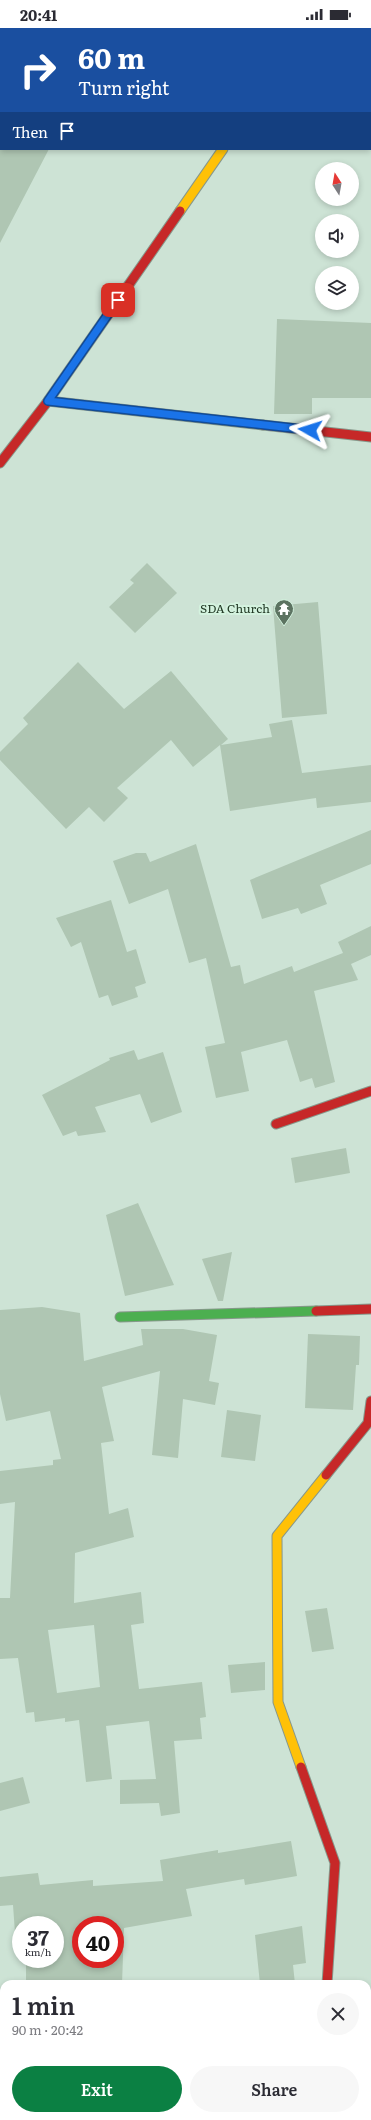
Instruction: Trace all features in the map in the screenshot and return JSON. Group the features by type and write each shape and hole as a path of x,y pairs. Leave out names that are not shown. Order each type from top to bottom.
{"main road":[{"path":"1,461 48,401 222,150"},
{"path":"48,401 371,437"},
{"path":"276,1124 371,1091"},
{"path":"120,1317 371,1309"},
{"path":"327,1980 335,1863 278,1702 277,1536 368,1423 371,1401"}],"building":[{"path":"0,150 48,150 0,243"},
{"path":"277,319 371,323 371,398 312,398 312,414 274,414"},
{"path":"147,563 177,593 135,633 109,607 134,583 130,580"},
{"path":"318,602 327,714 282,718 273,606"},
{"path":"78,662 124,709 171,671 228,739 221,745 272,737 269,724 292,720 302,773 371,765 371,802 317,808 316,798 230,811 220,745 193,767 171,740 117,788 128,798 104,822 89,807 66,829 0,760 0,752 28,724 23,718"},
{"path":"371,830 371,864 320,885 327,904 301,914 298,908 262,919 250,880"},
{"path":"196,844 231,967 240,965 244,984 292,966 294,972 343,953 338,942 371,926 371,955 351,964 358,980 314,991 335,1082 315,1088 312,1078 300,1082 287,1040 241,1052 249,1091 216,1098 205,1047 225,1043 206,958 189,963 168,889 129,904 113,861 136,853 146,853 150,862"},
{"path":"111,900 127,952 136,949 146,983 135,987 138,997 112,1006 108,995 99,998 81,942 71,947 56,918"},
{"path":"134,1050 138,1060 163,1052 182,1112 151,1123 140,1094 95,1107 106,1132 78,1136 76,1131 63,1136 42,1095 110,1060 109,1058"},
{"path":"346,1148 350,1173 295,1183 291,1158"},
{"path":"138,1203 174,1285 125,1296 106,1215"},
{"path":"232,1252 223,1301 218,1301 202,1259"},
{"path":"42,1307 80,1313 84,1361 143,1345 141,1329 183,1329 217,1335 209,1381 219,1383 215,1405 183,1399 178,1458 152,1455 160,1371 102,1387 114,1441 101,1443 109,1514 128,1508 134,1537 75,1553 74,1603 141,1592 144,1623 131,1625 139,1689 202,1682 206,1717 200,1718 202,1739 174,1741 180,1813 161,1816 159,1803 120,1804 120,1780 156,1779 149,1721 106,1726 112,1779 86,1782 79,1720 65,1722 65,1718 35,1722 34,1712 26,1713 18,1658 0,1659 0,1598 10,1598 15,1502 0,1504 0,1471 53,1465 53,1460 61,1459 50,1411 6,1421 0,1394 0,1310","holes":["94,1625 100,1687 57,1693 48,1630"]},
{"path":"308,1334 360,1336 359,1365 356,1365 353,1410 305,1408"},
{"path":"227,1410 261,1415 255,1461 221,1457"},
{"path":"327,1608 334,1649 312,1652 305,1611"},
{"path":"265,1662 265,1690 231,1693 228,1665"},
{"path":"23,1777 30,1803 0,1811 0,1783"},
{"path":"291,1841 297,1876 245,1885 244,1879 186,1889 192,1916 124,1928 124,1916 72,1916 72,1968 123,1968 122,1980 26,1980 26,1968 64,1968 64,1916 14,1916 13,1905 0,1906 0,1877 38,1873 40,1885 93,1880 93,1886 163,1881 160,1860 218,1850 218,1853"},
{"path":"302,1926 306,1963 293,1965 295,1980 260,1980 255,1935"}],"traffic: fast":[{"path":"120,1317 316,1311"}],"traffic: slow":[{"path":"180,211 222,150"},
{"path":"48,401 263,425"},
{"path":"301,1767 278,1702 277,1536 326,1475"}],"traffic: jam":[{"path":"0,463 48,401 180,211"},
{"path":"263,425 371,437"},
{"path":"276,1124 371,1091"},
{"path":"316,1311 371,1309"},
{"path":"326,1475 368,1423 371,1401"},
{"path":"301,1767 335,1863 327,1980"}],"place":[{"name":"SDA Church","path":"284,626"}],"route":[{"path":"118,300 48,401 310,430"}]}
